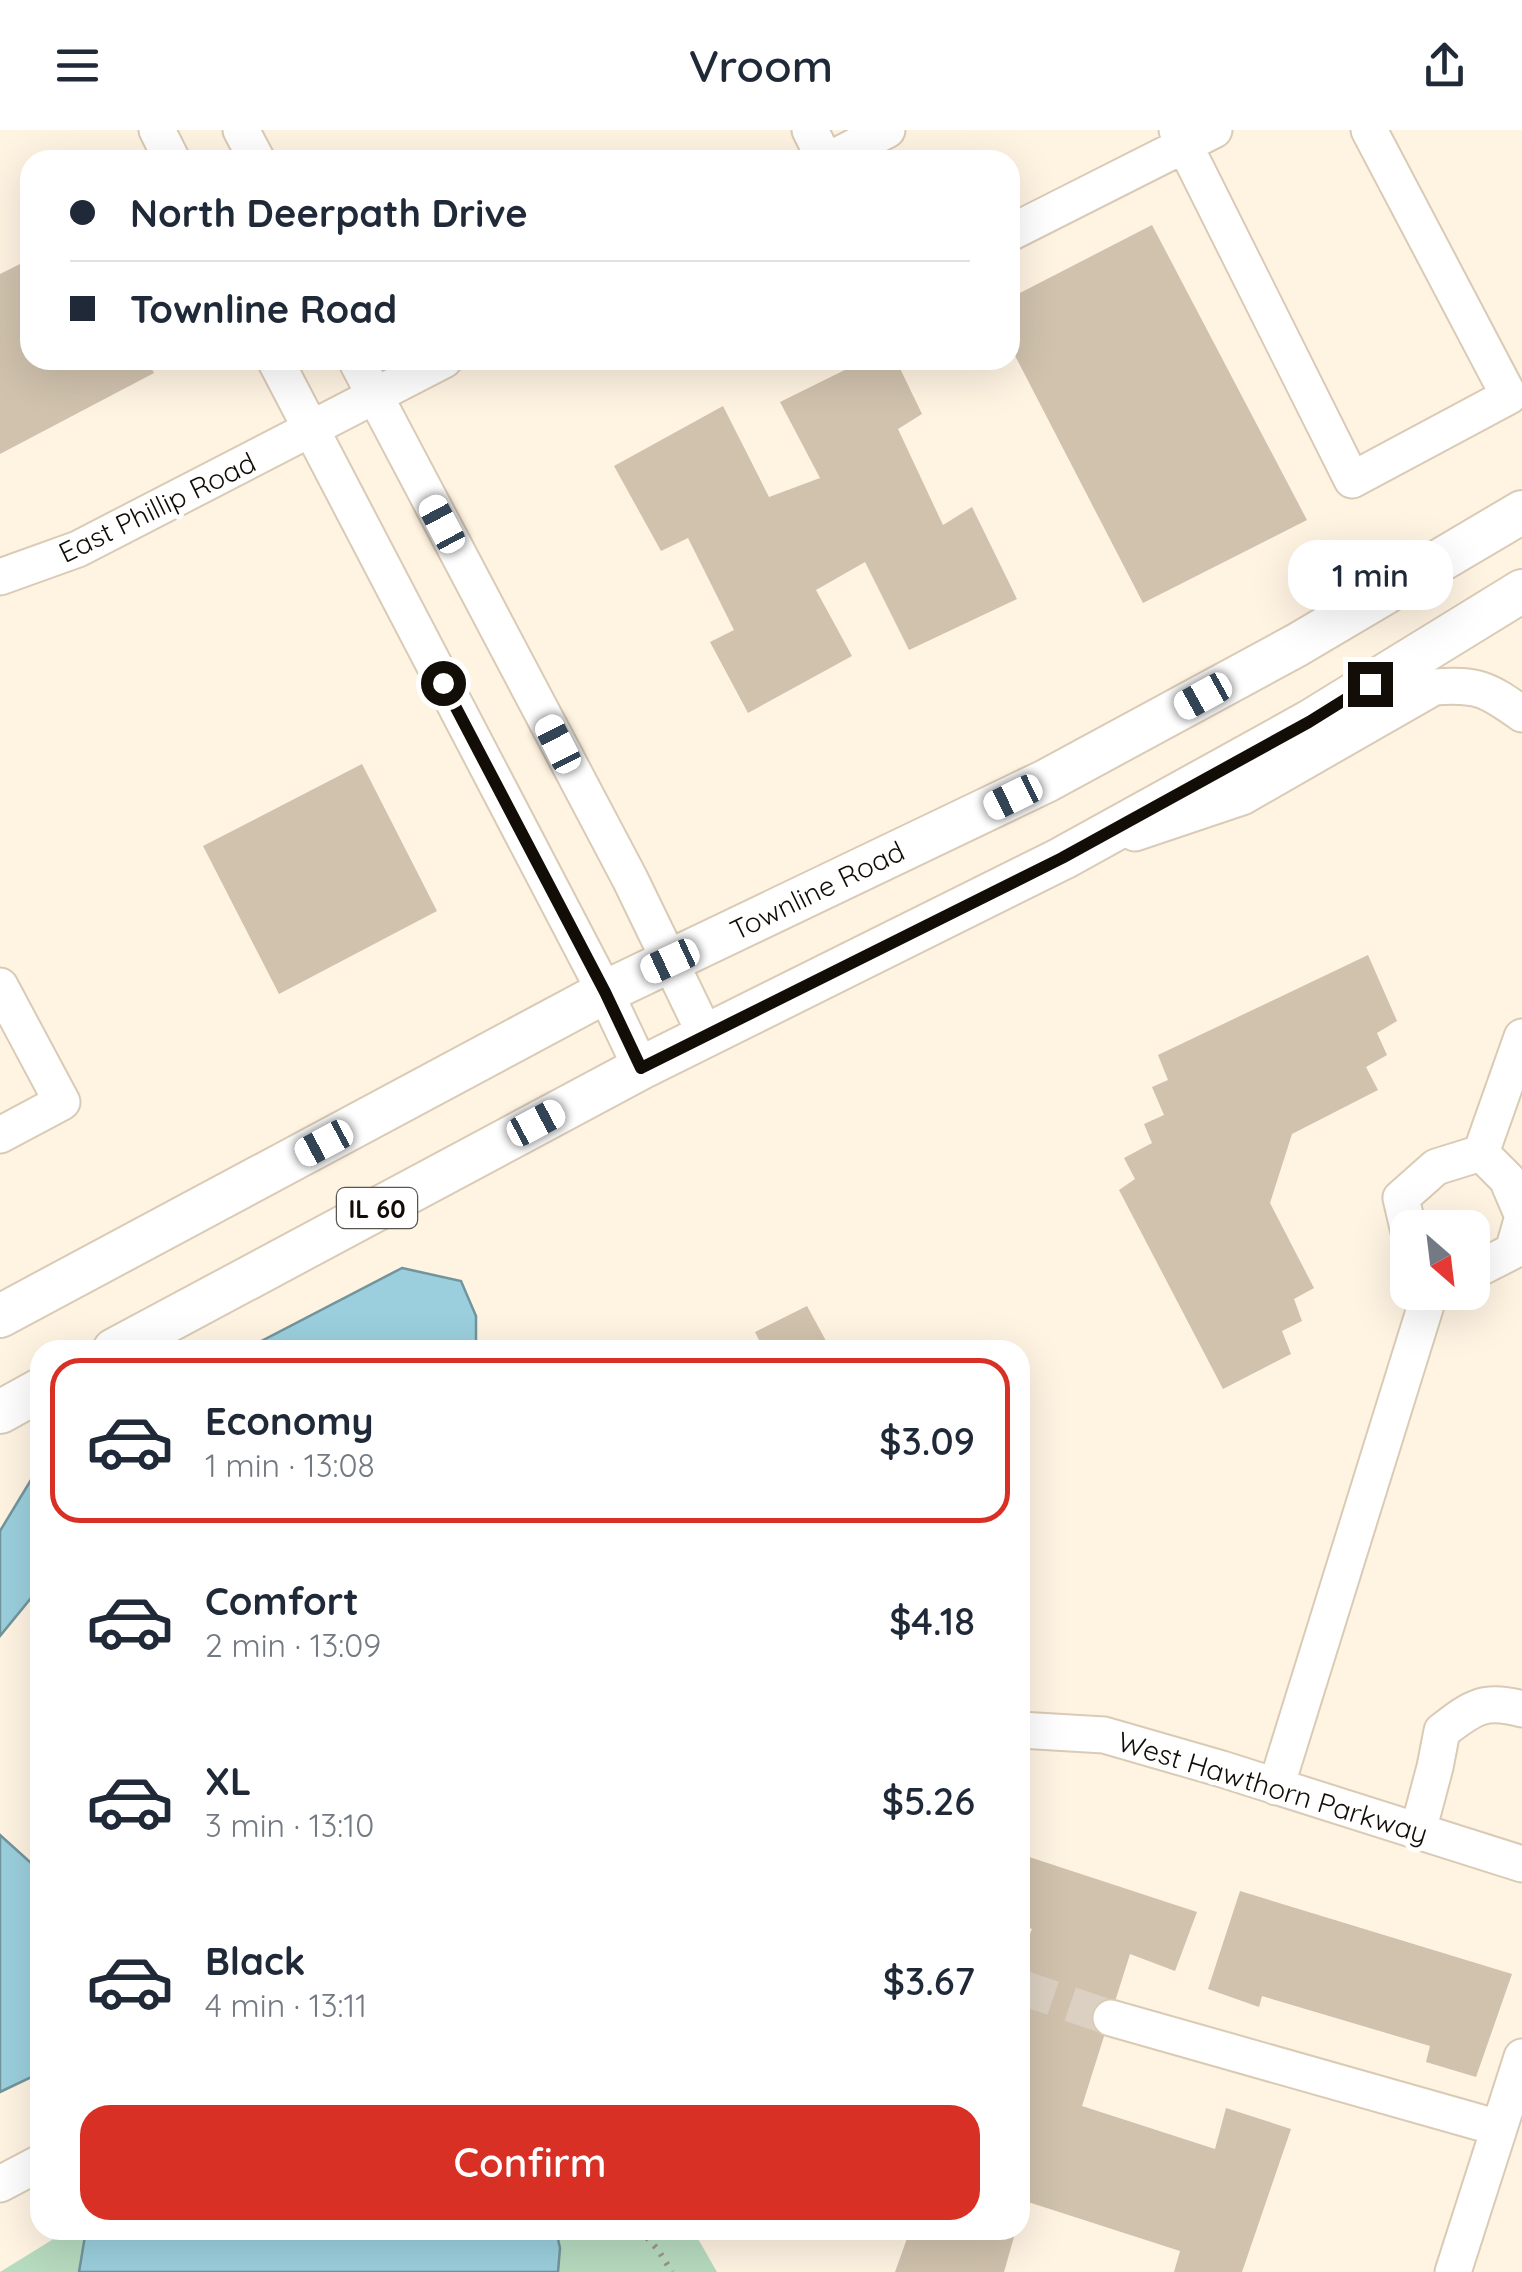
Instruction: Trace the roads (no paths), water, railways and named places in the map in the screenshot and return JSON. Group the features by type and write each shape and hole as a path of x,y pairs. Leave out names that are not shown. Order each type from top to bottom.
{"main road":[{"name":"Townline Road","path":"0,1316 605,992 1046,781 1297,644 1522,512"},
{"name":"IL 60","path":"133,1340 641,1068 1062,858 1309,722 1522,591"},
{"path":"0,1412 30,1396"}],"street":[{"path":"847,150 887,130"},
{"path":"1020,227 1192,135 1352,480 1509,396 1370,130"},
{"path":"279,370 605,992 641,1068"},
{"path":"361,370 630,879 706,1036"},
{"name":"East Phillip Road","path":"0,577 78,549 424,370"},
{"path":"1062,858 1242,797 1434,687 1463,685 1490,692 1522,714"},
{"path":"0,986 62,1102 0,1135"},
{"path":"1481,1153 1522,1037"},
{"path":"1481,1153 1507,1179 1522,1217 1512,1250 1490,1262"},
{"path":"1404,1210 1401,1198 1436,1167 1481,1153"},
{"path":"1276,1787 1424,1310"},
{"path":"1418,1831 1442,1731 1474,1707 1504,1704 1522,1710"},
{"name":"West Hawthorn Parkway","path":"1030,1731 1104,1735 1522,1864"},
{"path":"1110,2018 1499,2128"},
{"path":"1453,2272 1522,2057"},
{"path":"0,2184 30,2168"}],"water":[{"path":"402,1268 461,1281 476,1316 476,1340 263,1340"},
{"path":"30,1482 30,1599 0,1636 0,1531"},
{"path":"0,1835 30,1862 30,2078 0,2092"},
{"path":"84,2240 558,2240 560,2248 558,2272 79,2272"}],"tunnel":[{"path":"1030,1990 1111,2018"}]}
